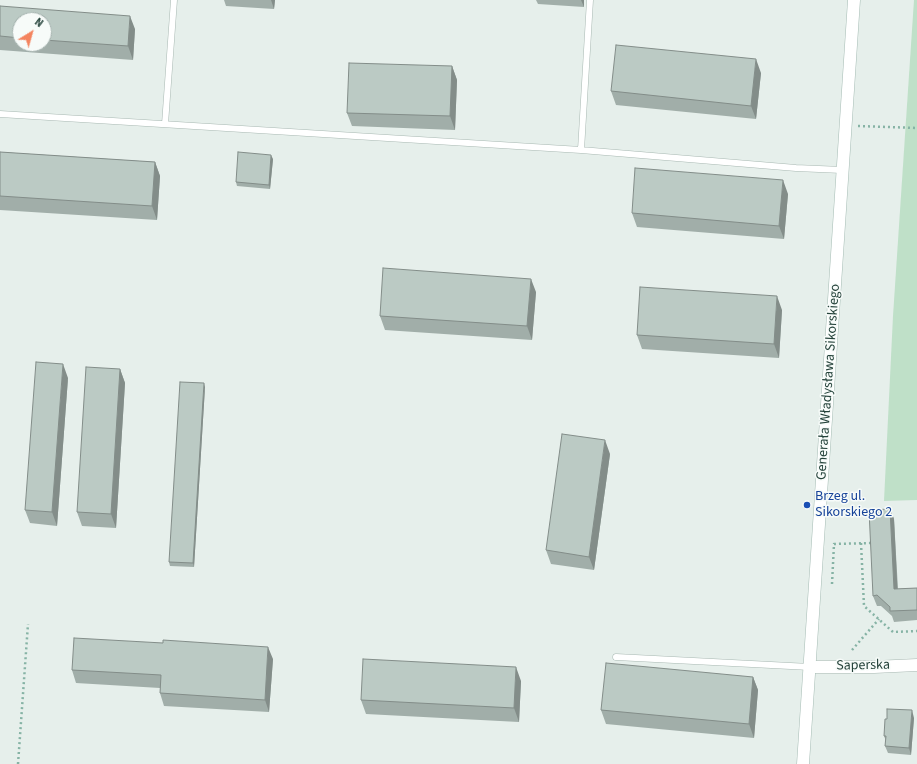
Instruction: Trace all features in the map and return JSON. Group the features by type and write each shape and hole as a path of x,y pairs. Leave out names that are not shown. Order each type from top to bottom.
{"main road":[{"name":"Generała Władysława Sikorskiego","path":"803,764 854,0"},
{"name":"Saperska","path":"810,667 917,665"}],"lane":[{"path":"165,124 174,0"},
{"path":"581,150 590,0"},
{"path":"0,114 581,150 796,168 842,170"},
{"path":"616,657 810,667"}],"path":[{"path":"845,125 917,128"},
{"path":"861,543 864,606 893,632 917,631"},
{"path":"832,584 834,544 873,543"},
{"path":"852,650 879,619"},
{"path":"18,764 28,624"}],"green space":[{"path":"914,0 917,0 917,500 884,501 893,316"}],"building":[{"path":"0,6 130,16 128,46 52,41 52,12 12,12 12,37 0,36"},
{"path":"616,45 756,59 751,106 611,91"},
{"path":"349,63 452,66 450,116 347,113"},
{"path":"0,152 155,162 152,206 0,196"},
{"path":"238,152 271,155 269,185 236,182"},
{"path":"635,168 783,180 779,226 632,213"},
{"path":"383,268 531,279 527,326 380,316"},
{"path":"640,287 777,296 774,344 637,335"},
{"path":"36,362 63,364 52,512 25,510"},
{"path":"86,367 120,369 111,514 77,512"},
{"path":"180,382 204,383 193,563 169,562"},
{"path":"562,434 605,440 589,557 546,550"},
{"path":"890,509 894,589 917,588 917,610 890,611 890,607 877,595 873,596 869,510"},
{"path":"74,638 163,643 163,640 268,647 265,700 160,693 161,675 72,670"},
{"path":"363,659 516,667 514,708 361,700"},
{"path":"606,663 753,677 749,724 601,710"},
{"path":"887,709 912,710 909,748 885,746 886,736 884,736"}],"place":[{"name":"Brzeg ul. Sikorskiego 2","path":"807,505"}]}
